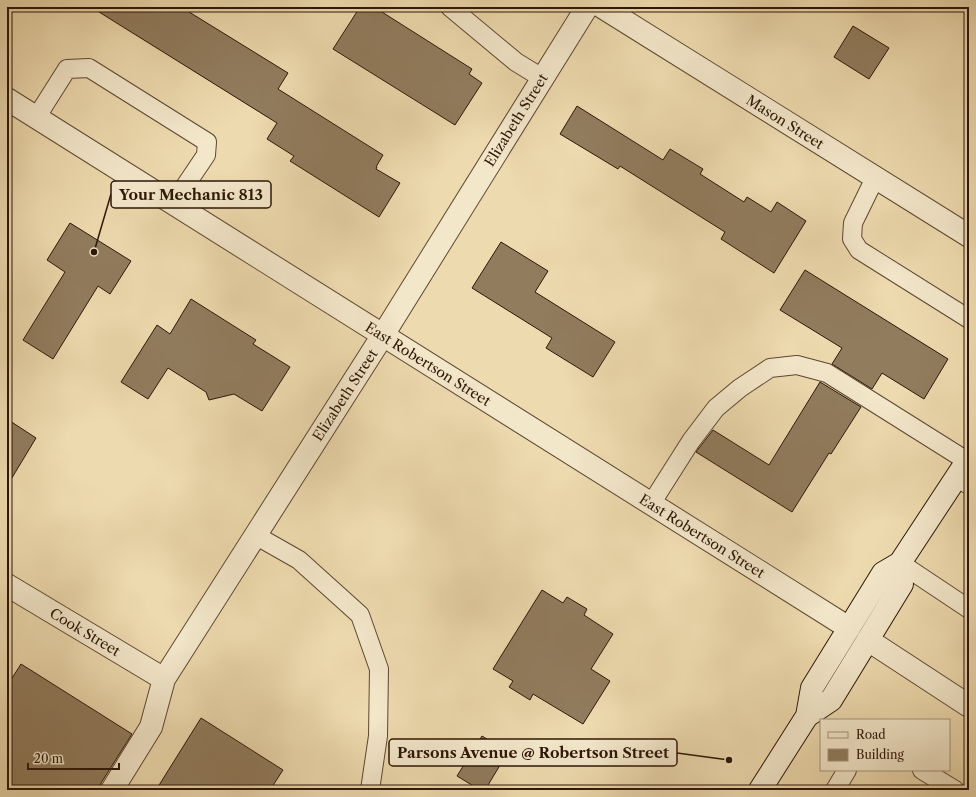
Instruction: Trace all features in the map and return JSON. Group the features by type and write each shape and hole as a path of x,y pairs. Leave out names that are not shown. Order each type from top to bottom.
{"street":[{"name":"Elizabeth Street","path":"112,790 151,728 164,679 383,335 587,7"},
{"name":"Mason Street","path":"602,7 969,236"},
{"name":"East Robertson Street","path":"7,99 849,628"},
{"path":"760,790 807,716 812,688 883,573 900,563 965,470"},
{"path":"807,716 831,700 868,640 902,584 900,563"},
{"name":"Cook Street","path":"7,585 164,679"},
{"path":"868,640 969,706"}],"lane":[{"path":"450,7 516,62 542,78"},
{"path":"36,118 68,69 89,68 208,142 206,155 173,204"},
{"path":"875,178 853,223 852,239 859,250 969,319"},
{"path":"651,504 691,441 716,408 740,388 770,368 797,365 827,373 965,470"},
{"path":"255,535 299,560 360,615 379,668 378,736 370,790"},
{"path":"900,563 969,609"},
{"path":"835,790 846,771"},
{"path":"924,771 955,790"}],"building":[{"path":"91,7 181,7 288,73 278,89 383,155 376,169 400,183 379,217 290,161 294,156 267,139 277,123"},
{"path":"360,7 374,7 472,69 469,74 482,83 455,125 333,49"},
{"path":"853,26 889,48 869,79 834,57"},
{"path":"577,106 663,160 670,149 703,169 700,174 744,202 747,197 771,212 777,202 806,221 774,273 721,239 725,232 620,166 618,169 560,134"},
{"path":"70,223 131,261 110,294 98,286 53,359 23,340 65,272 47,260"},
{"path":"501,242 548,271 535,292 615,342 593,377 546,348 552,338 472,288"},
{"path":"805,270 948,359 924,399 882,373 872,389 832,364 842,348 780,310"},
{"path":"191,299 256,340 253,344 290,367 262,411 234,394 209,400 206,392 168,368 148,399 121,382 157,325 170,334"},
{"path":"820,382 861,407 831,454 829,453 792,512 696,452 713,430 769,465"},
{"path":"7,419 36,438 7,486"},
{"path":"542,590 563,603 567,597 587,609 584,615 613,634 591,669 610,681 583,724 533,694 530,700 509,687 513,681 493,669"},
{"path":"21,664 132,734 101,783 100,790 7,790 7,686"},
{"path":"201,718 283,770 270,790 156,790"},
{"path":"482,736 508,752 485,790 480,790 457,776"}],"place":[{"name":"Your Mechanic 813","path":"94,252"},
{"name":"Parsons Avenue @ Robertson Street","path":"729,760"}]}
